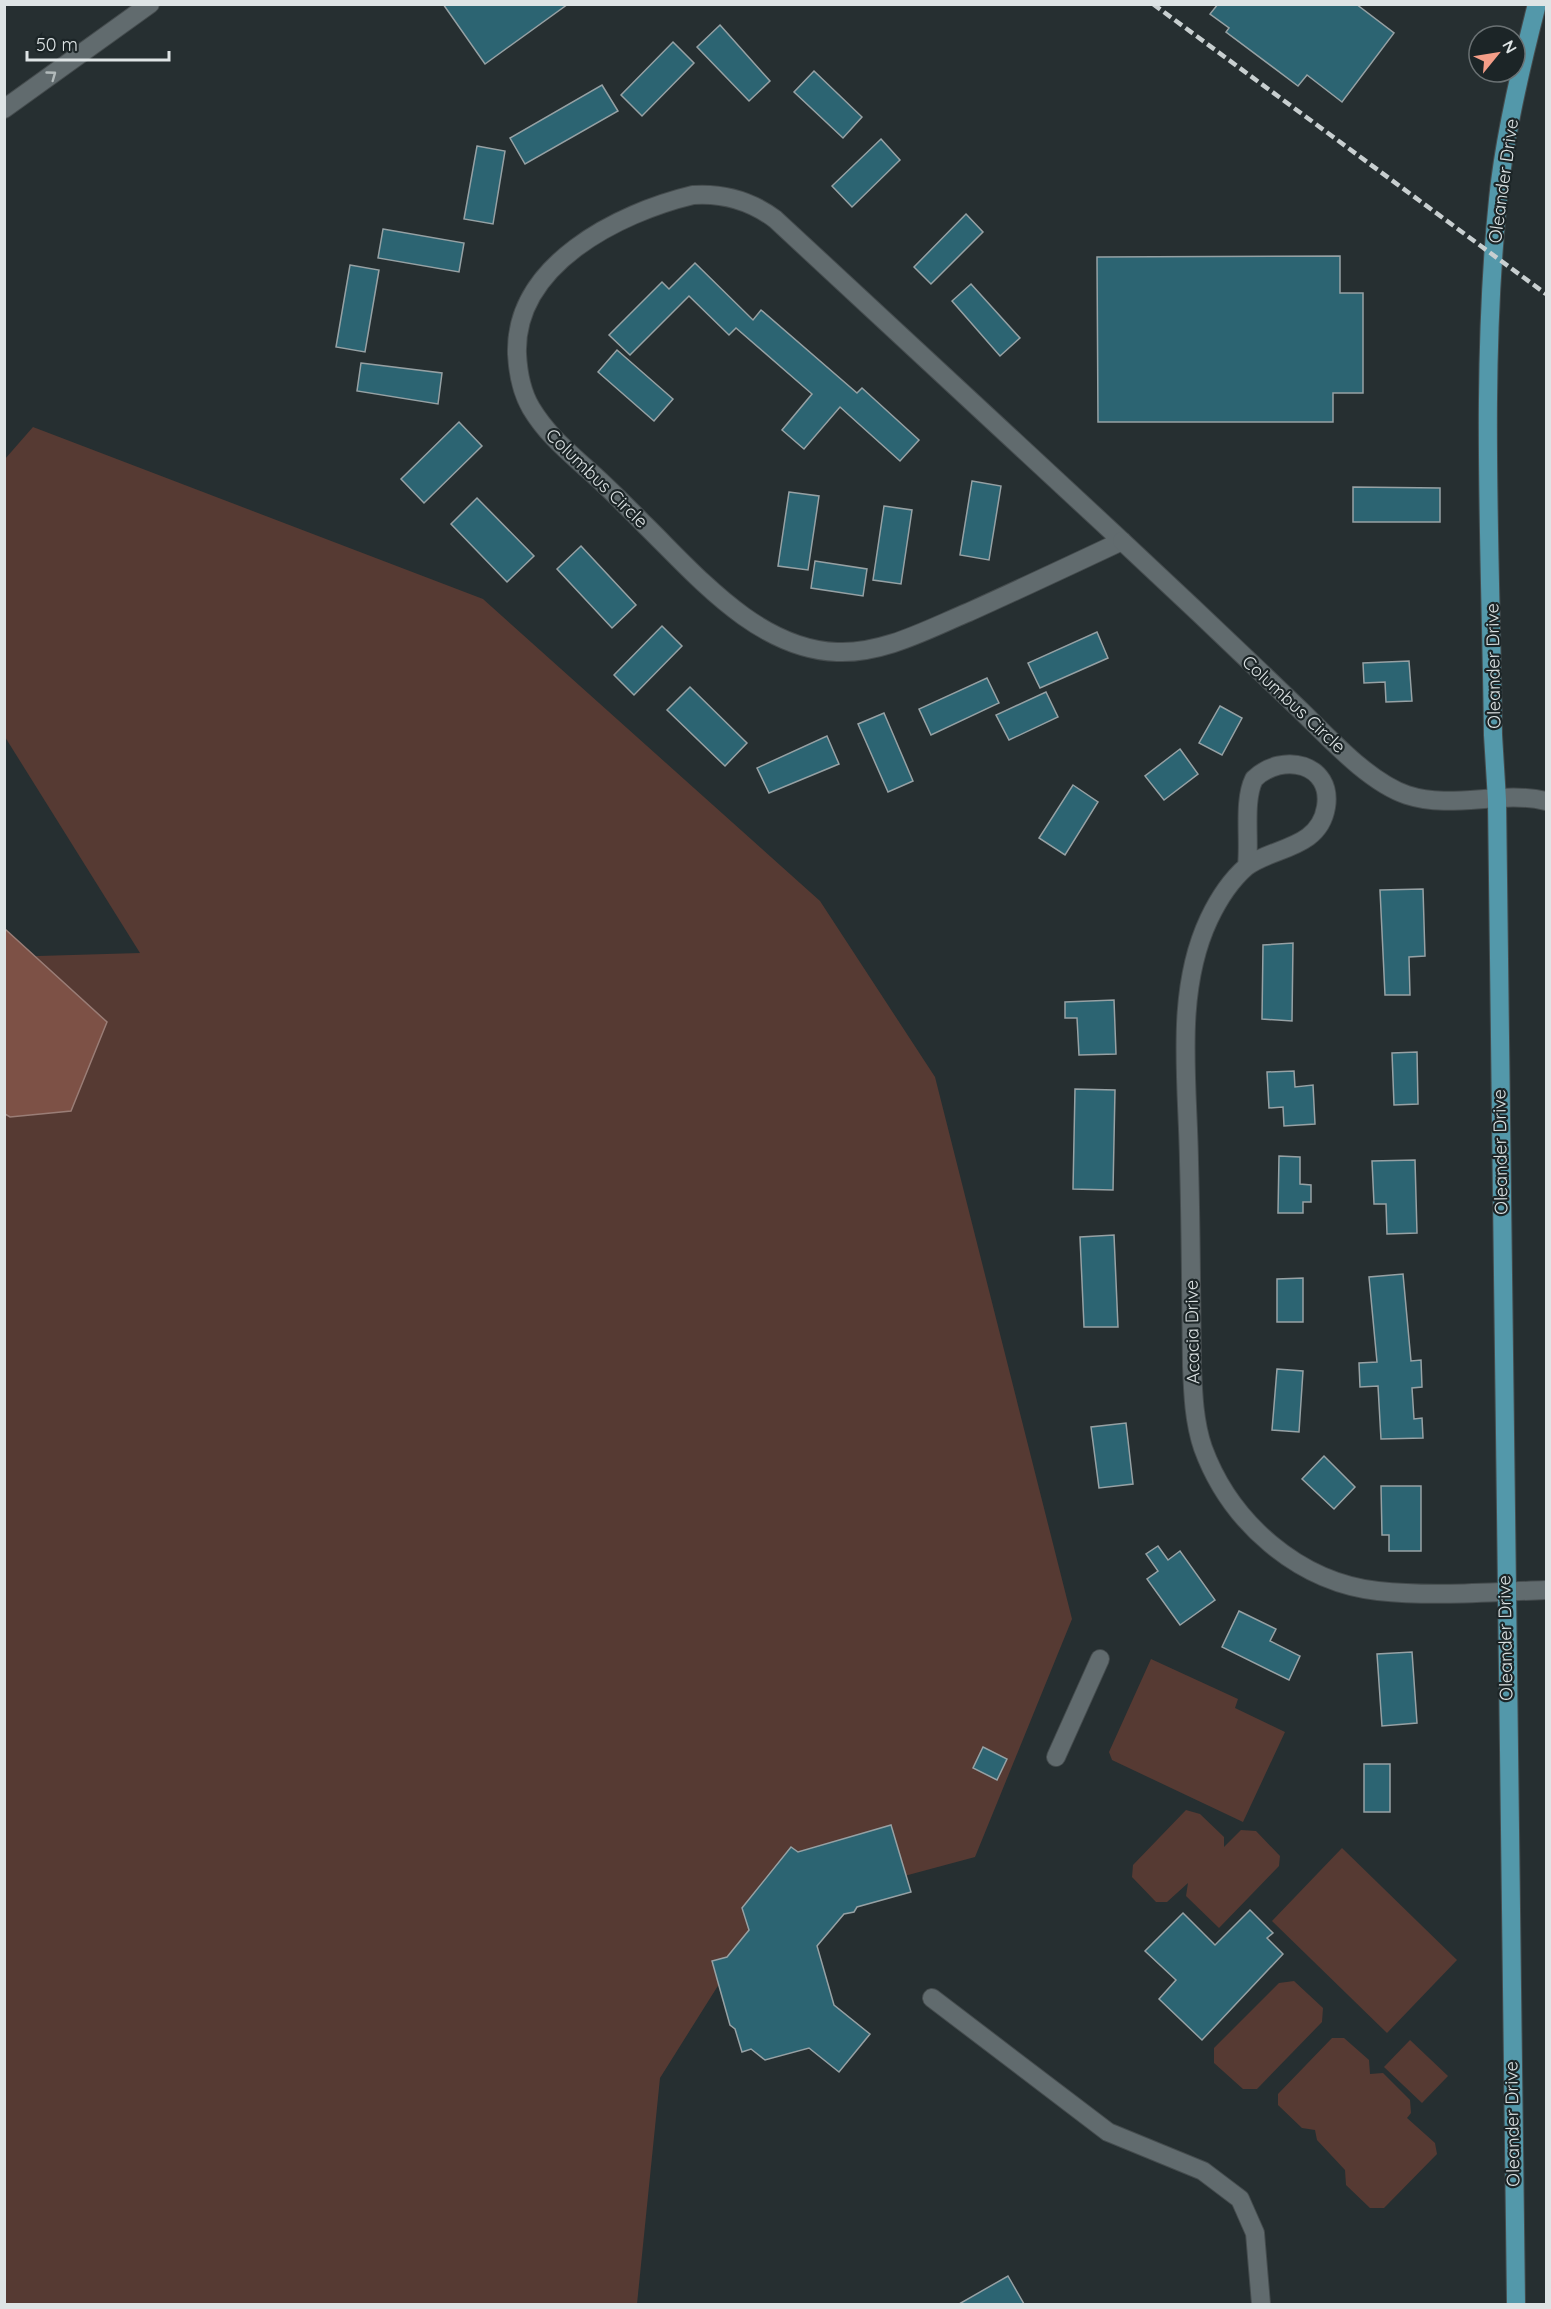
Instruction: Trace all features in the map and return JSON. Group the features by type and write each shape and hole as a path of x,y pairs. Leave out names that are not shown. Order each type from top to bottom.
{"main road":[{"name":"Oleander Drive","path":"1516,2304 1505,1591 1497,800 1493,735 1490,295 1498,197 1526,47 1537,4"}],"street":[{"path":"4,109 150,4"},
{"name":"Columbus Circle","path":"1122,541 956,617 879,647 837,652 782,639 737,610 549,434 531,408 520,379 517,343 522,313 544,277 560,262 584,243 636,214 666,202 693,195 720,196 744,202 766,213 793,234 1122,541 1339,746 1381,782 1423,800 1445,802 1523,798 1546,801"},
{"name":"Acacia Drive","path":"1247,866 1250,835 1247,797 1254,779 1280,764 1292,762 1311,770 1325,793 1326,805 1317,827 1295,845 1247,866 1230,884 1209,919 1195,960 1188,997 1192,1366 1194,1404 1203,1447 1221,1486 1247,1521 1280,1551 1317,1574 1348,1585 1378,1591 1546,1590"},
{"path":"1056,1757 1100,1659"},
{"path":"932,1998 1108,2132 1203,2171 1240,2199 1255,2234 1261,2304"}],"shaded area":[{"path":"33,427 483,599 820,901 935,1077 1072,1619 975,1857 763,1914 660,2078 637,2304 5,2304 4,957 140,953 5,737 5,459"},
{"path":"5,929 107,1022 71,1111 10,1117 5,1114"},
{"path":"1151,1659 1238,1699 1235,1708 1285,1732 1243,1822 1112,1760 1109,1752"},
{"path":"1186,1810 1200,1814 1224,1837 1224,1847 1241,1830 1256,1831 1280,1856 1279,1866 1219,1928 1186,1896 1188,1883 1167,1902 1156,1902 1132,1877 1133,1865"},
{"path":"1342,1848 1457,1960 1387,2033 1272,1921"},
{"path":"1294,1981 1323,2008 1322,2022 1257,2089 1243,2089 1214,2063 1214,2048 1279,1983"},
{"path":"1332,2038 1344,2038 1369,2060 1370,2074 1383,2073 1410,2100 1411,2113 1407,2118 1435,2143 1437,2154 1384,2208 1370,2208 1346,2185 1345,2170 1317,2140 1315,2130 1302,2128 1278,2105 1278,2094"},
{"path":"1410,2040 1448,2076 1422,2103 1384,2067"}],"building":[{"path":"443,4 568,4 485,64"},
{"path":"1218,4 1356,4 1394,33 1342,102 1307,75 1298,86 1226,32 1229,28 1210,14"},
{"path":"720,25 770,81 749,101 697,47"},
{"path":"673,42 694,63 642,116 621,95"},
{"path":"814,71 862,117 843,138 794,92"},
{"path":"602,85 618,111 525,164 510,138"},
{"path":"881,139 900,160 852,207 832,186"},
{"path":"477,146 505,151 493,224 464,219"},
{"path":"966,214 983,232 931,284 914,267"},
{"path":"383,229 464,243 459,272 378,258"},
{"path":"1340,256 1340,293 1363,293 1363,393 1333,393 1333,422 1098,422 1097,257"},
{"path":"695,263 753,320 761,310 857,393 862,388 919,440 900,461 840,407 804,449 782,430 812,394 736,328 729,335 689,296 630,355 609,335 662,282 669,289"},
{"path":"350,265 379,270 365,352 336,347"},
{"path":"971,284 1020,338 1000,356 952,301"},
{"path":"617,350 673,399 654,421 598,372"},
{"path":"361,363 442,373 438,404 357,391"},
{"path":"459,422 482,446 424,503 401,479"},
{"path":"972,481 1001,486 989,560 960,555"},
{"path":"1353,487 1440,488 1440,522 1353,522"},
{"path":"789,492 819,496 808,570 778,566"},
{"path":"477,498 534,556 507,582 451,524"},
{"path":"884,506 912,510 901,584 873,580"},
{"path":"581,546 636,605 612,628 557,569"},
{"path":"815,561 867,569 863,596 811,588"},
{"path":"662,626 682,646 634,695 614,675"},
{"path":"1097,632 1108,658 1040,688 1028,663"},
{"path":"1409,661 1412,701 1386,702 1385,682 1364,683 1363,663"},
{"path":"987,678 999,703 931,735 919,709"},
{"path":"690,687 747,743 725,766 667,710"},
{"path":"1046,692 1058,717 1009,740 996,715"},
{"path":"1220,706 1242,718 1222,755 1199,743"},
{"path":"884,713 913,781 888,792 858,724"},
{"path":"827,736 839,764 769,793 757,768"},
{"path":"1180,749 1198,774 1164,800 1145,776"},
{"path":"1073,785 1098,802 1065,855 1039,838"},
{"path":"1423,889 1425,956 1409,957 1410,995 1385,995 1380,890"},
{"path":"1293,943 1292,1021 1262,1019 1263,945"},
{"path":"1114,1000 1116,1054 1079,1055 1077,1018 1065,1018 1065,1002"},
{"path":"1417,1052 1418,1104 1394,1105 1392,1053"},
{"path":"1294,1071 1295,1087 1313,1085 1315,1124 1284,1126 1283,1107 1269,1108 1267,1072"},
{"path":"1075,1089 1115,1090 1113,1190 1073,1189"},
{"path":"1279,1156 1300,1157 1300,1184 1311,1185 1311,1202 1303,1202 1303,1213 1278,1213"},
{"path":"1415,1160 1417,1233 1387,1234 1386,1204 1374,1204 1372,1161"},
{"path":"1114,1235 1118,1327 1084,1327 1080,1237"},
{"path":"1403,1274 1411,1361 1421,1360 1422,1387 1412,1388 1414,1419 1422,1418 1423,1438 1381,1439 1378,1386 1360,1387 1359,1363 1377,1362 1369,1277"},
{"path":"1303,1278 1303,1322 1277,1322 1277,1279"},
{"path":"1277,1369 1303,1371 1299,1432 1272,1430"},
{"path":"1126,1423 1133,1484 1099,1488 1091,1427"},
{"path":"1324,1456 1355,1487 1334,1509 1302,1479"},
{"path":"1381,1486 1421,1486 1421,1551 1389,1551 1389,1535 1382,1535"},
{"path":"1158,1546 1168,1560 1180,1551 1215,1600 1180,1625 1147,1579 1158,1571 1146,1554"},
{"path":"1239,1611 1276,1629 1270,1641 1300,1656 1289,1680 1222,1647"},
{"path":"1412,1652 1417,1723 1382,1726 1377,1654"},
{"path":"983,1747 1007,1759 997,1780 973,1768"},
{"path":"1364,1764 1390,1764 1390,1812 1364,1812"},
{"path":"891,1825 911,1892 857,1907 854,1912 844,1914 817,1946 834,2005 870,2034 839,2072 809,2048 765,2060 751,2049 742,2052 735,2029 730,2025 712,1961 727,1957 749,1930 742,1908 791,1847 798,1852"},
{"path":"1250,1910 1273,1933 1267,1938 1283,1954 1202,2040 1159,1999 1176,1980 1145,1951 1183,1913 1215,1945"},
{"path":"1008,2276 1024,2304 959,2304"}],"railway":[{"path":"1153,4 1546,294"}]}
